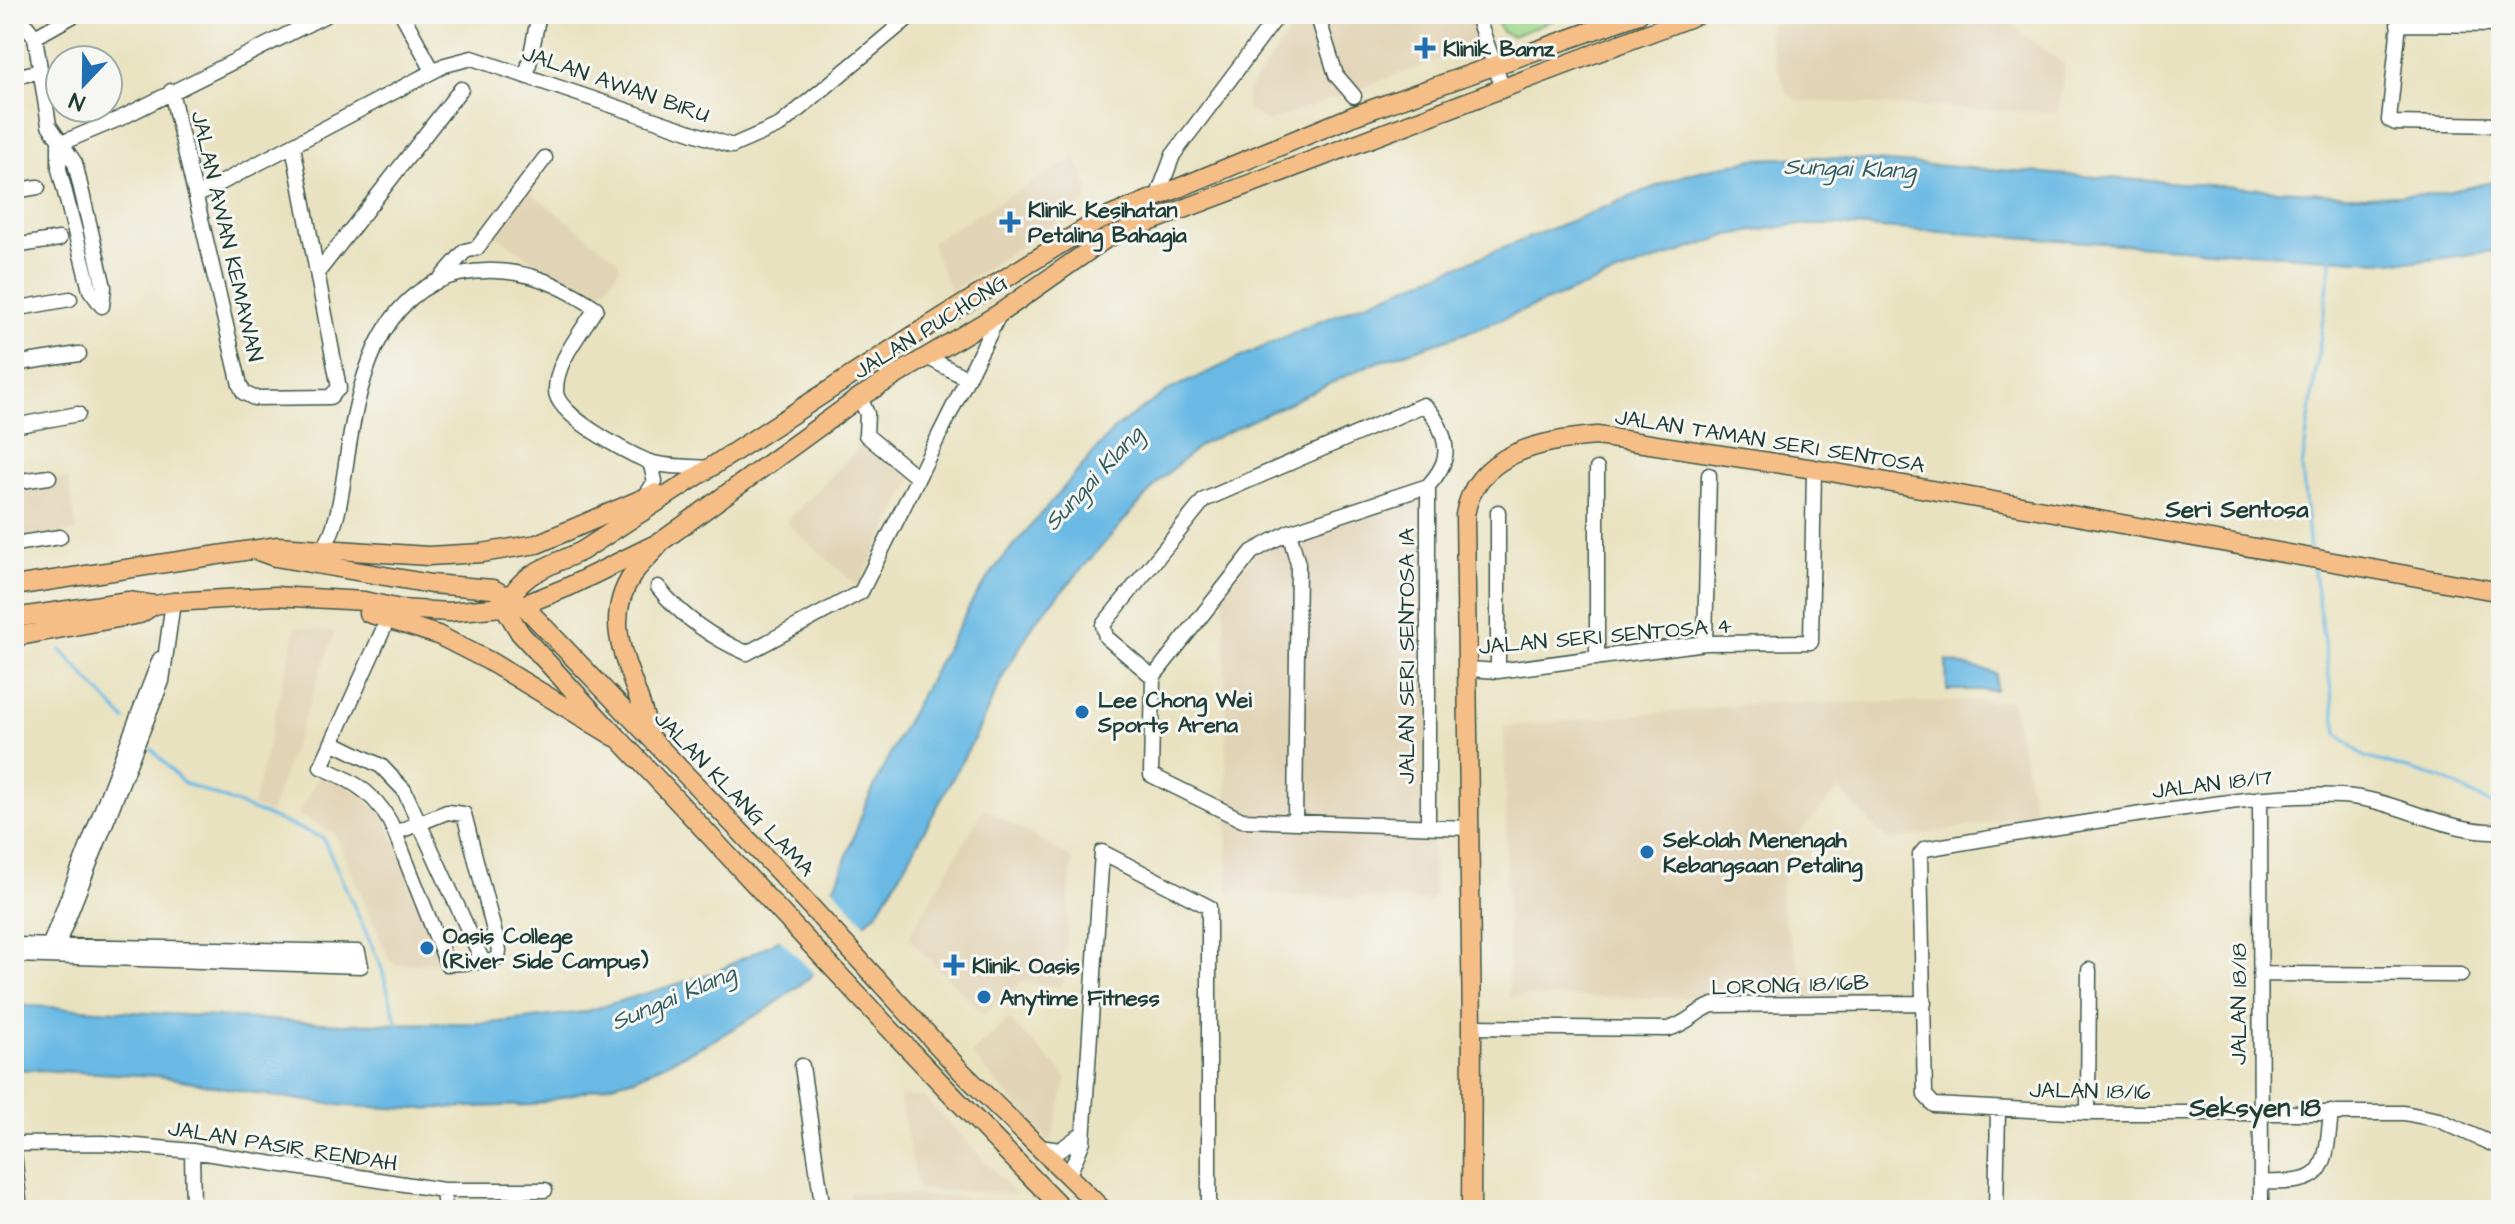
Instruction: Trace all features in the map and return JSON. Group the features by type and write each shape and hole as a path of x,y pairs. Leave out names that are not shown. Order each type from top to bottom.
{"main road":[{"name":"JALAN PUCHONG","path":"512,603 523,579 582,551 1096,222 1492,57 1639,14"},
{"name":"JALAN PUCHONG","path":"512,603 568,587 662,541 860,397 1000,313 1107,238 1699,14"},
{"name":"JALAN TAMAN SERI SENTOSA","path":"1471,1210 1468,500 1474,484 1511,456 1554,441 1597,436 1814,469 2501,592"},
{"path":"14,586 278,546 428,556 537,544 687,481"},
{"path":"650,738 618,644 616,624 633,575 662,541"},
{"path":"258,551 275,557 431,584 478,586 512,603"},
{"path":"14,618 128,601 154,605 229,596 285,596 449,612 512,603"},
{"path":"285,596 432,632 489,661 621,741"},
{"name":"JALAN KLANG LAMA","path":"512,603 650,738 781,875 892,998 1099,1209"},
{"name":"JALAN KLANG LAMA","path":"512,603 520,633 1064,1210"},
{"path":"14,637 140,614 154,605"},
{"path":"1039,1147 1065,1182 1099,1209"}],"street":[{"path":"17,14 35,37 49,125 59,144 59,169 90,290 102,306"},
{"path":"35,37 76,14"},
{"path":"59,144 328,14"},
{"path":"402,14 433,71"},
{"path":"527,74 539,14"},
{"name":"JALAN AWAN BIRU","path":"198,195 433,71 470,58 527,74 732,146 780,125 913,14"},
{"path":"1158,195 1173,155 1279,14"},
{"path":"1317,14 1336,75 1354,96"},
{"path":"1476,14 1502,86"},
{"path":"2501,25 2455,19 2399,19 2387,113 2395,123 2501,125"},
{"path":"14,77 41,71"},
{"path":"318,272 461,89"},
{"name":"JALAN AWAN KEMAWAN","path":"171,91 198,195 241,390 254,398 330,397 339,388 318,272"},
{"path":"293,146 318,272"},
{"path":"489,271 476,258 477,248 545,158"},
{"path":"14,191 38,187"},
{"path":"14,246 59,239"},
{"path":"441,278 465,251 477,248"},
{"path":"322,550 335,524 355,411 374,351 403,305 421,288 441,278 489,271 522,272 561,285 596,308 559,371 555,394 561,407 573,418 650,462 709,468"},
{"path":"14,309 70,299"},
{"path":"658,587 670,603 723,643 747,653 861,592 1000,313"},
{"path":"14,364 79,354"},
{"path":"925,356 968,379"},
{"path":"860,397 867,414 866,435 918,478"},
{"path":"1153,677 1106,637 1103,625 1204,500 1423,405 1430,410 1445,437 1447,455 1441,471 1428,486 1289,532 1252,552 1153,677 1151,775 1242,820 1470,828"},
{"path":"14,426 78,414"},
{"path":"645,497 655,481 650,462"},
{"path":"1597,469 1597,658"},
{"name":"JALAN SERI SENTOSA 4","path":"1469,669 1498,671 1705,643 1811,642 1814,469"},
{"path":"1705,643 1709,475"},
{"path":"14,482 49,477"},
{"name":"JALAN SERI SENTOSA 1A","path":"1428,486 1428,826"},
{"path":"1498,512 1498,671"},
{"path":"1289,532 1298,564 1295,822"},
{"path":"14,544 60,537"},
{"path":"54,948 162,681 173,602"},
{"path":"388,619 321,767 358,785 375,798 388,815 395,833 447,964 498,958 499,950 464,814 447,812 395,833"},
{"path":"332,742 369,759 394,778 422,823 483,962"},
{"name":"JALAN 18/17","path":"1925,849 2260,798 2350,797 2386,803 2474,831 2501,831"},
{"name":"JALAN 18/18","path":"2260,798 2261,1210"},
{"name":"JALAN 18/16","path":"1925,849 1920,855 1927,1100 1942,1107 2088,1113 2393,1112 2439,1120 2501,1148"},
{"path":"1068,1177 1080,1154 1083,1133 1102,852 1209,907 1209,1210"},
{"path":"14,945 54,948 361,966 358,952 54,948 14,955"},
{"path":"2088,1113 2089,970"},
{"path":"2260,974 2461,975"},
{"name":"LORONG 18/16B","path":"1472,1027 1668,1029 1683,1025 1701,1009 1713,1005 1924,1003"},
{"path":"802,1066 823,1210"},
{"path":"1996,1210 1998,1110"},
{"path":"2261,1182 2303,1183 2315,1176 2328,1142 2331,1112"},
{"path":"1039,1147 1060,1150 1083,1133"},
{"name":"JALAN PASIR RENDAH","path":"14,1144 103,1143 192,1151 443,1190 545,1190"},
{"path":"192,1151 193,1210"},
{"path":"14,1152 20,1210"},
{"path":"443,1190 445,1210"}],"shaded area":[{"path":"1303,14 1471,14 1482,44 1267,122 1247,108 1246,93"},
{"path":"1801,14 2004,14 2007,22 2065,65 2058,113 1798,101 1787,94 1768,37 1769,26"},
{"name":"Klinik Kesihatan Petaling Bahagia","path":"1076,157 1089,189 1086,202 951,292 930,242"},
{"path":"526,189 618,260 620,268 595,302 494,234"},
{"path":"866,441 913,478 858,587 786,522"},
{"path":"68,478 77,531 14,541 14,486"},
{"path":"1423,491 1434,895 1429,901 1228,892 1224,593 1255,555 1271,543"},
{"path":"296,627 335,632 270,813 253,806"},
{"name":"Sekolah Menengah Kebangsaan Petaling","path":"2012,701 2036,814 1887,841 1839,789 1793,840 1780,889 1784,920 1802,974 1835,984 1833,997 1509,997 1504,727 1762,703"},
{"path":"321,771 342,780 385,817 441,962 397,965 390,961 335,834 298,815"},
{"path":"984,808 1072,859 1063,986 1021,982 984,1015 908,938"},
{"path":"1009,1019 1067,1078 1051,1143 971,1054"},
{"path":"899,1096 924,1097 1016,1194 918,1189"},
{"path":"850,1192 1038,1202 1046,1210 848,1210"}],"green space":[{"path":"1494,14 1569,14 1513,36 1502,32"}],"water":[{"name":"Sungai Klang","path":"1817,157 2364,196 2437,194 2501,180 2501,250 2415,262 1836,225 1793,225 1729,235 1603,279 1472,331 1369,365 1200,445 1160,480 1035,622 1005,672 977,733 878,911 808,979 769,1008 708,1043 635,1078 532,1105 414,1109 347,1106 159,1076 14,1069 14,1005 340,1024 491,1023 584,1012 714,973 781,939 828,895 838,880 865,806 900,733 973,600 998,564 1114,429 1169,390 1309,326 1687,174 1754,159"},
{"path":"1946,661 1996,673 1996,690 1947,690"}],"pier":[{"path":"830,884 867,926 816,976 777,936 804,914"}],"waterway":[{"path":"2310,550 2302,468 2332,256"},
{"path":"2313,565 2337,733 2365,757 2443,779 2501,809"},
{"path":"61,650 125,720"},
{"path":"152,749 182,782 323,838 381,966 398,1027"}],"place":[{"name":"Klinik Bamz","path":"1425,48"},
{"name":"Klinik Kesihatan Petaling Bahagia","path":"1010,222"},
{"name":"Lee Chong Wei Sports Arena","path":"1082,712"},
{"name":"Sekolah Menengah Kebangsaan Petaling","path":"1647,852"},
{"name":"Oasis College (River Side Campus)","path":"427,948"},
{"name":"Klinik Oasis","path":"954,965"},
{"name":"Anytime Fitness","path":"984,997"}],"district":[{"name":"Seri Sentosa","path":"2237,509"},
{"name":"Seksyen 18","path":"2255,1107"}]}
